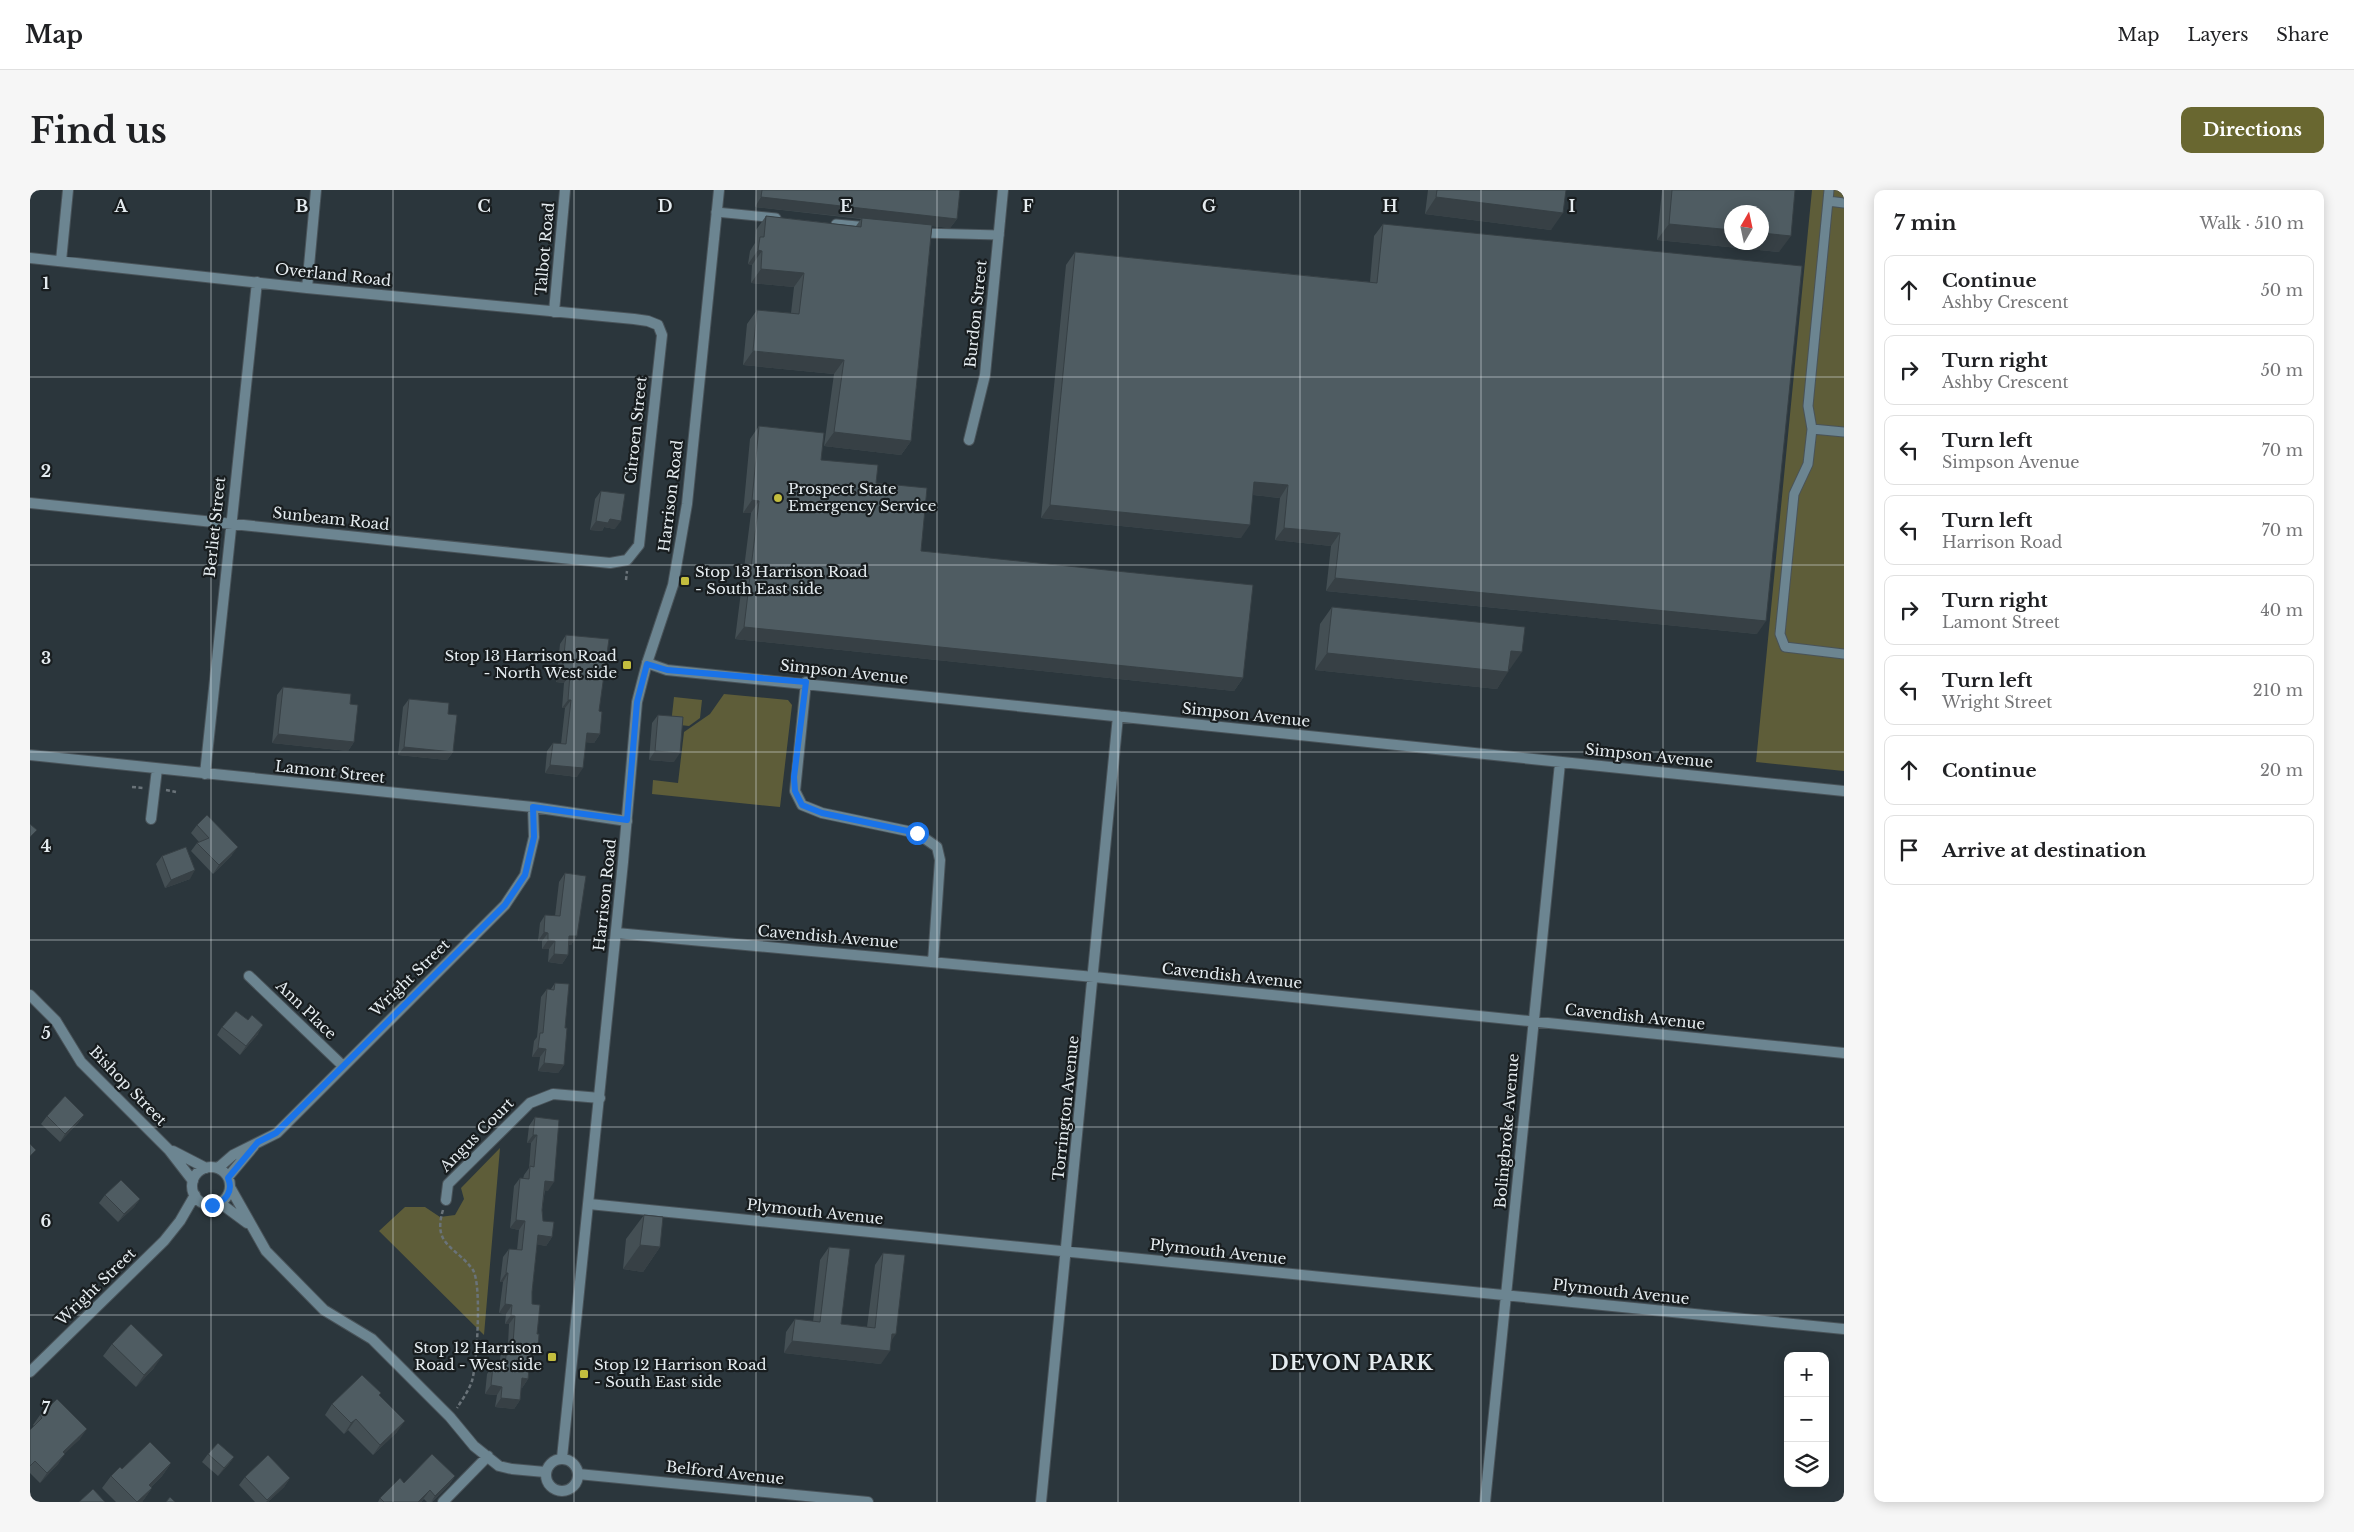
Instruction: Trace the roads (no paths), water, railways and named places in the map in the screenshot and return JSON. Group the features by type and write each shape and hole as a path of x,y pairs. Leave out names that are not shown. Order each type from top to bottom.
{"street":[{"path":"61,261 68,190"},
{"path":"307,288 316,190"},
{"name":"Talbot Road","path":"554,312 565,190"},
{"name":"Harrison Road","path":"562,1458 600,1098 637,702 647,664 674,585 687,504 718,190"},
{"name":"Burdon Street","path":"969,440 985,375 1003,190"},
{"name":"Overland Road","path":"30,258 307,288 634,319"},
{"name":"Berliet Street","path":"205,774 230,523 257,282"},
{"name":"Citroen Street","path":"627,560 639,544 662,335 658,325 634,319"},
{"name":"Sunbeam Road","path":"30,503 610,564 627,560"},
{"name":"Simpson Avenue","path":"647,664 667,670 806,682 1560,763 1844,791"},
{"path":"806,682 795,791 802,805 822,813 917,833 937,846 940,860 933,962"},
{"name":"Torrington Avenue","path":"1041,1502 1094,977 1118,716"},
{"name":"Lamont Street","path":"30,755 533,807 627,820"},
{"name":"Bolingbroke Avenue","path":"1485,1502 1560,763"},
{"path":"151,819 157,769"},
{"name":"Wright Street","path":"218,1168 233,1155 276,1133 342,1065 505,905 525,875 534,837 533,807"},
{"name":"Cavendish Avenue","path":"616,933 1094,977 1844,1053"},
{"name":"Ann Place","path":"249,976 342,1065"},
{"name":"Bishop Street","path":"30,995 56,1021 81,1062 170,1150 193,1181"},
{"name":"Angus Court","path":"446,1200 448,1184 530,1103 553,1094 600,1098"},
{"name":"Wright Street","path":"228,1178 258,1142"},
{"name":"Bishop Street","path":"170,1150 206,1168"},
{"path":"231,1189 227,1197 220,1203 212,1205 203,1203 194,1195 193,1181 196,1174 206,1168 218,1168 228,1178 231,1189 266,1251 324,1310 372,1339 450,1417 474,1446 499,1466 545,1472"},
{"name":"Wright Street","path":"30,1372 164,1241 180,1221 194,1195"},
{"name":"Wright Street","path":"180,1221 203,1203"},
{"path":"220,1203 250,1225"},
{"name":"Plymouth Avenue","path":"589,1204 1844,1329"},
{"path":"443,1502 488,1456"},
{"path":"562,1458 573,1463 578,1474 573,1487 559,1491 548,1484 545,1472 551,1462 562,1458"},
{"name":"Belford Avenue","path":"578,1474 793,1498 868,1502"},
{"path":"558,1502 559,1491"}],"lane":[{"path":"1829,190 1808,406 1812,429 1808,464 1794,494 1781,642 1785,647 1844,654"},
{"path":"1828,201 1844,203"},
{"path":"716,212 789,220"},
{"path":"827,224 875,228"},
{"path":"914,232 942,235 974,232 999,235"},
{"path":"1812,429 1844,432"}],"place":[{"name":"Prospect State Emergency Service","path":"778,498"},
{"name":"Stop 13 Harrison Road - South East side","path":"685,581"},
{"name":"Stop 13 Harrison Road - North West side","path":"627,665"},
{"name":"Stop 12 Harrison Road - West side","path":"552,1357"},
{"name":"Stop 12 Harrison Road - South East side","path":"584,1374"}],"district":[{"name":"DEVON PARK","path":"1352,1363"}]}
